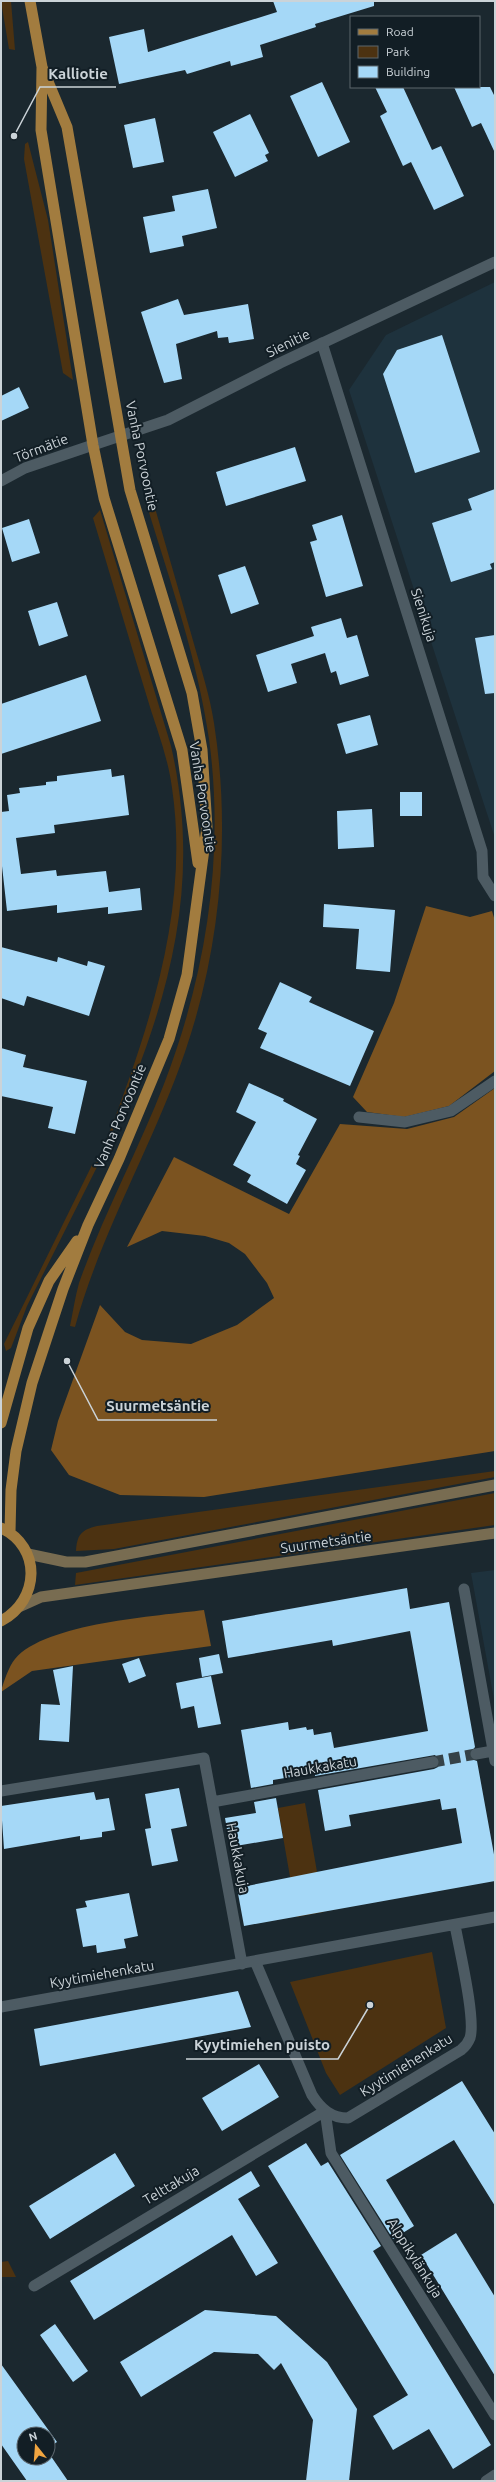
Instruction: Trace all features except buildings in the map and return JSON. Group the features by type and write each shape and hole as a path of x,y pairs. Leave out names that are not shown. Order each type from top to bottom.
{"main road":[{"name":"Vanha Porvoontie","path":"30,1 42,67 41,130 93,445 104,498 182,750 200,876"},
{"name":"Vanha Porvoontie","path":"6,1530 16,1451 32,1383 63,1290 88,1225 119,1159 169,1039 187,975 207,827 202,750 192,693 130,490 122,436 67,127 42,67"},
{"name":"Vanha Porvoontie","path":"1,1423 28,1328 49,1281 88,1225"},
{"name":"Suurmetsäntie","path":"28,1554 66,1562 85,1562 495,1485"},
{"path":"1,1621 21,1606 29,1591 32,1575 28,1554 21,1542 6,1530"},
{"name":"Suurmetsäntie","path":"21,1606 41,1597 495,1533"}],"street":[{"name":"Sienitie","path":"93,445 168,420 322,343 495,262"},
{"name":"Sienikuja","path":"322,343 482,851 484,877 495,896"},
{"name":"Törmätie","path":"1,481 25,468 93,445"},
{"path":"359,1117 406,1122 451,1111 495,1081"},
{"path":"464,1589 494,1756 476,1754"},
{"name":"Haukkakuja","path":"1,1791 204,1758 242,1964"},
{"name":"Haukkakatu","path":"212,1802 434,1762"},
{"path":"455,1924 495,1917"},
{"name":"Kyytimiehenkatu","path":"1,2007 455,1924 471,2018 471,2033 467,2044 355,2115 348,2118 336,2118 325,2111"},
{"path":"255,1961 305,2081 316,2100 325,2111"},
{"name":"Telttakuja","path":"34,2286 325,2111"},
{"name":"Alppikylänkuja","path":"325,2111 331,2153 495,2415"},
{"path":"486,2481 495,2475"}],"shaded area":[{"path":"495,282 495,838 349,390 386,335"},
{"path":"426,906 470,917 492,911 495,921 495,1071 449,1106 404,1117 367,1112 353,1097 394,1003"},
{"path":"495,1088 495,1451 204,1497 120,1495 69,1475 51,1450 58,1421 100,1305 125,1332 142,1340 191,1344 237,1325 274,1298 267,1283 245,1254 229,1243 205,1236 162,1231 127,1247 174,1157 289,1214 340,1124 407,1129 454,1117"},
{"path":"495,1570 495,1705 471,1573"},
{"path":"204,1610 211,1646 32,1671 1,1692 6,1675 15,1659 30,1647 51,1637 76,1629 104,1623"}],"green space":[{"path":"1,1 11,1 15,50 9,49"},
{"path":"28,142 48,220 73,380 63,373 24,159 25,144"},
{"path":"147,495 150,497 155,508 205,683 214,723 222,806 222,847 219,889 207,972 185,1052 158,1121 99,1257 75,1327 70,1326 75,1299 88,1258 154,1109 179,1043 201,958 213,871 215,827 213,783 209,739 204,708 181,616 144,496"},
{"path":"100,510 171,746 180,799 183,850 181,900 174,948 162,997 147,1045 129,1093 108,1142 107,1139 123,1097 151,1011 162,967 170,923 175,878 176,833 172,788 168,764 93,518"},
{"path":"97,1162 99,1163 27,1306 11,1348 6,1351 4,1344 92,1165"},
{"path":"495,1471 495,1477 114,1549 76,1551 77,1541 81,1534 87,1529 97,1526"},
{"path":"495,1493 495,1525 75,1585 76,1573"},
{"path":"305,1803 324,1912 297,1917 278,1808"},
{"path":"432,1952 446,2028 340,2095 326,2073 290,1982"},
{"path":"8,2261 16,2277 1,2277 1,2262"}],"tunnel":[{"path":"433,1762 476,1754"}],"place":[{"name":"Kalliotie","path":"14,136"},
{"name":"Suurmetsäntie","path":"67,1361"},
{"name":"Kyytimiehen puisto","path":"370,2005"}]}
